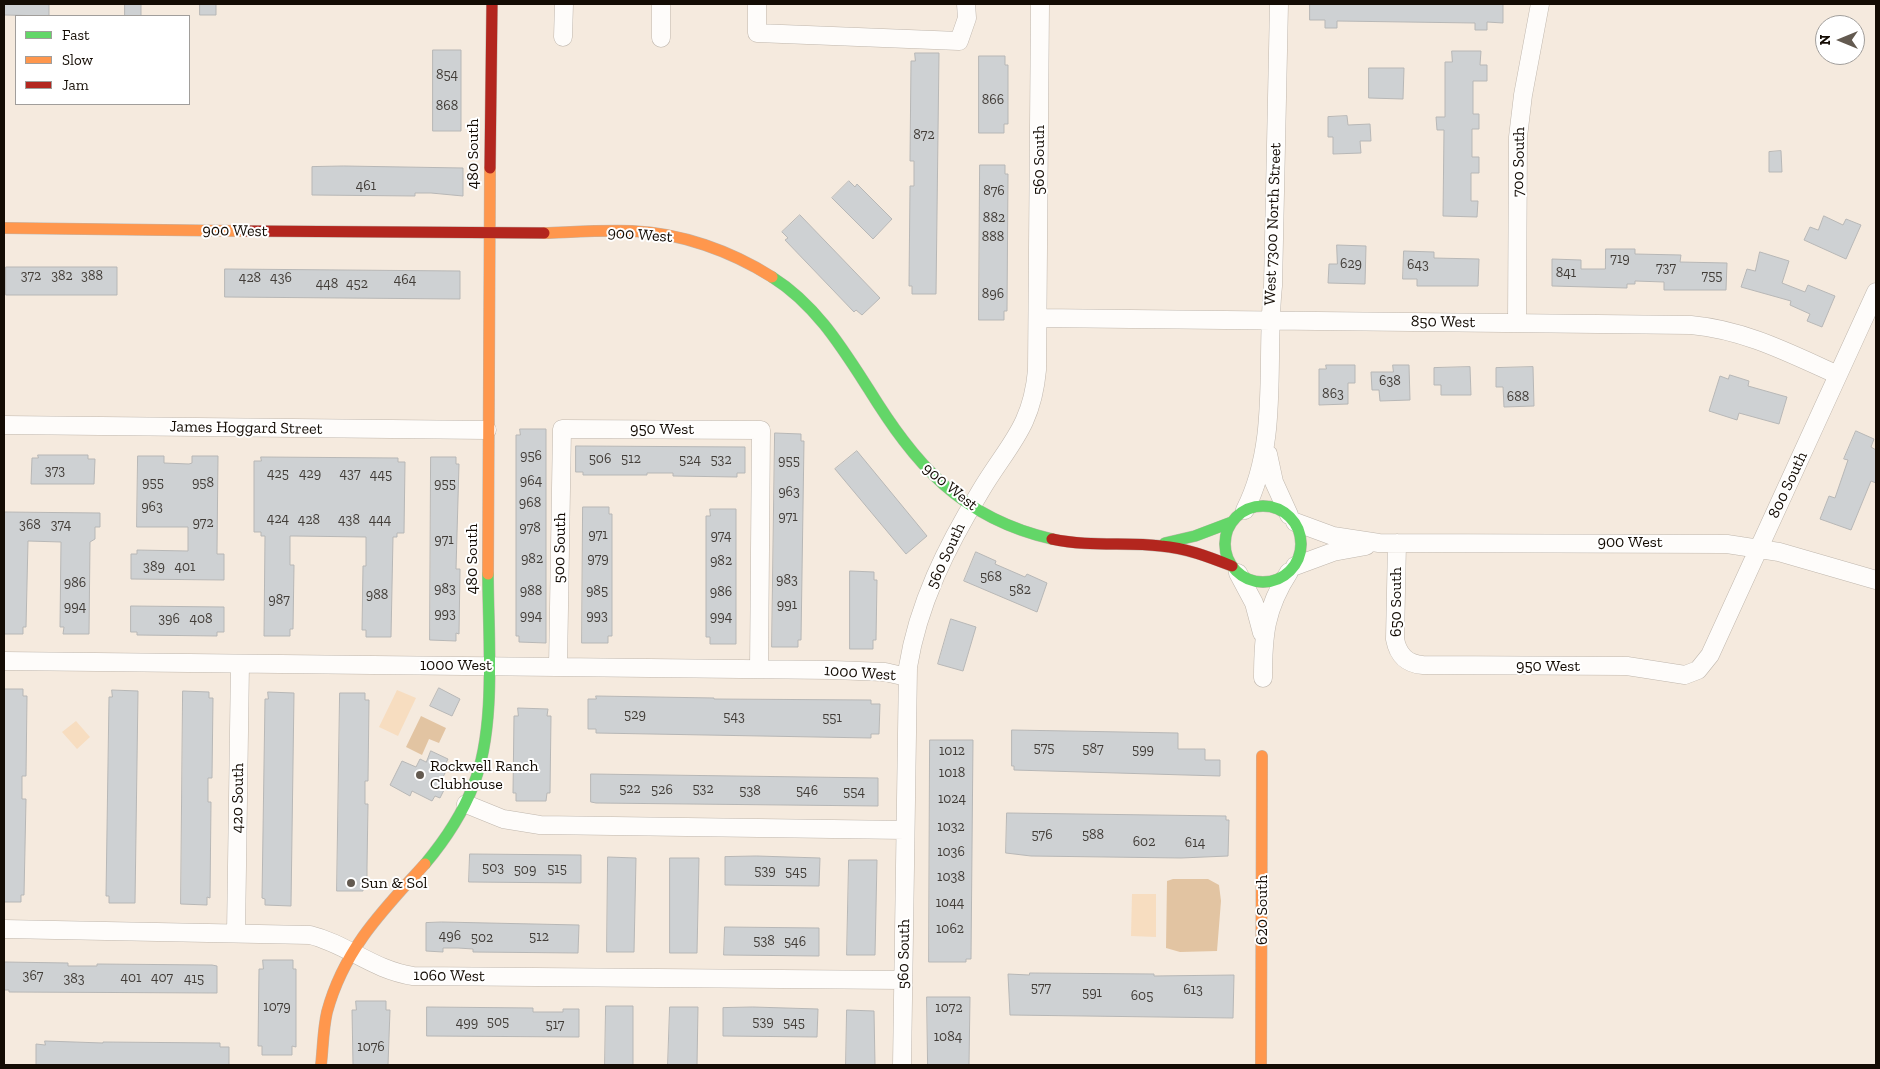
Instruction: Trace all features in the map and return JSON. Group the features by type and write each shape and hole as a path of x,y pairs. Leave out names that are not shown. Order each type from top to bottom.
{"street":[{"name":"480 South","path":"320,1065 328,1013 343,968 371,923 444,841 466,804 485,744 488,665 487,430 492,4"},
{"path":"563,37 564,4"},
{"path":"661,4 661,38"},
{"path":"757,4 757,33 959,41 967,18 966,4"},
{"name":"560 South","path":"902,1065 907,677 911,646 920,617 944,556 971,506 1014,443 1029,413 1036,385 1040,4"},
{"name":"West 7300 North Street","path":"1245,510 1260,478 1267,443 1269,320 1273,286 1279,4"},
{"name":"700 South","path":"1517,323 1518,137 1523,95 1540,4"},
{"name":"900 West","path":"4,228 489,234 633,231 657,233 701,243 755,266 785,286 818,315 848,356 897,435 913,456 949,490 971,506 999,522 1058,540 1096,545 1152,545 1194,552 1235,569"},
{"name":"800 South","path":"1692,673 1707,661 1876,292"},
{"name":"850 West","path":"1038,318 1709,327 1764,341 1838,375"},
{"name":"James Hoggard Street","path":"4,425 487,430"},
{"name":"950 West","path":"562,429 761,430 759,670"},
{"name":"500 South","path":"558,666 562,429"},
{"name":"West 7300 North Street","path":"1267,443 1274,482 1292,518"},
{"path":"1263,638 1274,599 1302,548 1302,539 1292,518 1281,510 1263,505 1245,510 1232,522 1227,530 1225,549 1254,603 1263,638 1263,678"},
{"name":"900 West","path":"1292,518 1333,536 1379,543 1698,542 1759,548 1792,555 1876,580"},
{"name":"900 West","path":"1152,545 1195,536 1232,522"},
{"name":"900 West","path":"1292,569 1334,552 1379,543"},
{"name":"650 South","path":"1397,543 1395,639 1399,653 1404,658"},
{"path":"1235,569 1246,578 1264,582 1282,578 1292,569"},
{"name":"950 West","path":"1404,658 1410,662 1424,665 1627,666 1678,675 1692,673"},
{"name":"1000 West","path":"4,661 488,665 874,671 907,677"},
{"name":"420 South","path":"236,933 240,664"},
{"name":"620 South","path":"1261,1065 1262,756"},
{"path":"466,804 503,819 540,825 905,830"},
{"name":"1060 West","path":"4,929 310,935 324,938 382,969 413,976 903,980"}],"shaded area":[{"path":"397,690 416,698 398,736 379,727"},
{"path":"421,716 446,728 439,743 429,739 422,755 406,747"},
{"path":"76,721 90,737 77,749 62,732"},
{"path":"1173,879 1208,879 1219,885 1221,901 1217,951 1180,952 1166,948 1167,881"},
{"path":"1132,894 1156,894 1156,937 1131,936"}],"building":[{"path":"4,4 49,4 49,15 4,15"},
{"path":"125,4 141,4 141,15 125,15"},
{"path":"200,4 216,4 216,15 200,15"},
{"path":"1310,4 1503,4 1503,23 1487,22 1487,30 1475,30 1475,23 1337,21 1337,28 1325,28 1325,20 1310,20"},
{"path":"433,50 461,50 461,131 433,131"},
{"path":"1452,51 1481,51 1480,65 1487,65 1487,81 1473,81 1473,114 1479,114 1479,129 1472,129 1472,157 1479,157 1479,173 1471,173 1471,201 1478,201 1477,217 1443,216 1444,130 1437,130 1436,117 1445,117 1445,62 1452,62"},
{"path":"915,53 939,53 936,294 912,294 912,286 909,286 910,186 914,186 914,161 910,161 911,61 915,61"},
{"path":"979,56 1005,56 1005,65 1008,65 1008,124 1004,124 1004,133 979,133"},
{"path":"1369,68 1404,68 1403,99 1369,98"},
{"path":"1347,116 1348,125 1370,124 1371,141 1360,141 1361,153 1333,154 1333,137 1328,137 1328,117"},
{"path":"1781,151 1782,172 1769,172 1769,152"},
{"path":"980,165 1005,165 1005,174 1008,174 1007,311 1004,311 1004,320 979,320"},
{"path":"312,167 463,168 463,196 431,193 415,193 415,196 312,195"},
{"path":"849,181 855,187 857,184 892,219 873,239 832,198"},
{"path":"800,215 880,298 862,315 856,310 854,312 785,240 788,238 782,232"},
{"path":"1824,216 1843,225 1846,219 1861,225 1846,259 1804,240 1810,227 1818,230"},
{"path":"1337,245 1366,246 1365,284 1328,283 1329,264 1337,264"},
{"path":"1606,249 1635,249 1635,254 1681,255 1680,262 1727,263 1726,290 1664,290 1664,282 1635,281 1635,284 1627,284 1627,288 1552,286 1552,259 1581,260 1581,269 1605,269"},
{"path":"1404,251 1434,252 1434,258 1479,259 1478,286 1417,286 1417,279 1403,279"},
{"path":"1760,252 1789,261 1782,283 1805,292 1808,285 1835,296 1822,327 1807,321 1810,314 1790,305 1791,301 1741,287 1747,269 1755,271"},
{"path":"6,267 117,267 117,295 6,295"},
{"path":"225,269 460,271 460,299 225,297"},
{"path":"1326,365 1355,365 1355,383 1348,383 1348,404 1319,405 1319,369 1326,369"},
{"path":"1393,365 1409,365 1410,400 1380,401 1379,390 1372,390 1371,372 1393,372"},
{"path":"1470,367 1471,395 1441,395 1441,385 1434,385 1434,368"},
{"path":"1533,367 1534,406 1504,407 1503,387 1496,387 1496,368"},
{"path":"1730,375 1749,381 1748,386 1787,397 1779,424 1739,413 1737,420 1709,411 1720,376 1728,379"},
{"path":"520,429 546,429 546,643 519,642 519,636 516,636 516,435 520,435"},
{"path":"1856,431 1874,439 1871,447 1876,450 1876,483 1871,481 1851,530 1820,519 1829,496 1835,498 1848,460 1844,459"},
{"path":"775,433 801,434 801,441 804,441 801,640 798,640 798,647 772,647"},
{"path":"576,446 745,447 745,473 737,473 737,477 673,476 673,473 583,475 583,472 576,472"},
{"path":"857,451 927,536 906,554 835,469"},
{"path":"38,455 88,455 88,459 95,459 94,484 31,484 32,458 38,458"},
{"path":"138,456 164,456 164,463 189,464 192,463 192,456 218,456 217,554 224,554 224,580 131,579 131,554 137,554 137,550 188,551 188,527 137,527"},
{"path":"261,457 398,458 398,462 405,462 404,533 397,533 397,537 393,537 391,637 366,637 366,630 362,630 363,566 366,566 366,537 294,536 290,536 290,565 294,565 293,629 290,629 290,636 264,636 265,536 261,536 261,532 254,532 254,461 261,461"},
{"path":"431,457 456,457 456,464 459,464 456,569 460,569 459,634 456,633 456,641 430,640"},
{"path":"583,507 609,507 609,514 612,514 612,636 608,636 608,643 582,643"},
{"path":"710,509 736,509 736,644 710,644 710,637 706,637 706,516 710,516"},
{"path":"4,512 100,513 100,527 95,527 95,539 90,542 89,634 63,634 64,627 60,627 61,542 28,541 26,627 23,627 23,634 4,634"},
{"path":"976,552 996,561 995,564 1025,577 1027,574 1047,583 1037,612 964,581"},
{"path":"850,571 874,572 874,580 877,580 876,640 873,640 873,649 850,649"},
{"path":"131,606 224,607 224,632 217,632 217,636 137,635 137,632 131,632"},
{"path":"951,619 976,627 963,671 938,664"},
{"path":"439,688 460,699 452,716 430,706"},
{"path":"4,689 23,689 23,696 27,696 26,776 22,776 22,799 26,799 24,895 21,895 21,902 4,902"},
{"path":"112,690 138,691 135,903 109,903 109,896 106,896 109,697 112,697"},
{"path":"183,691 209,692 209,698 213,698 212,778 208,778 208,802 211,802 210,898 207,897 207,905 181,904"},
{"path":"268,692 294,693 291,906 265,905 265,899 262,898 265,699 268,699"},
{"path":"340,693 365,693 365,700 369,700 368,781 365,781 365,804 368,804 367,884 363,884 363,891 337,891"},
{"path":"596,696 871,700 871,704 880,704 879,734 871,734 871,738 596,733 596,729 588,729 588,699 596,699"},
{"path":"518,708 548,709 547,716 551,716 550,793 547,793 546,801 516,801 516,793 513,793 514,716 518,716"},
{"path":"1012,730 1178,733 1178,749 1205,749 1205,760 1220,760 1220,776 1014,770 1014,766 1012,766"},
{"path":"930,740 973,740 971,959 966,959 966,962 929,962"},
{"name":"Rockwell Ranch Clubhouse","path":"431,751 448,759 443,769 446,771 442,779 448,782 440,798 435,796 432,801 412,791 410,796 390,785 402,761 416,767 420,759 426,762"},
{"path":"591,774 878,778 878,806 596,803 591,802"},
{"path":"1007,813 1226,816 1226,820 1229,820 1228,856 1181,858 1031,856 1006,853"},
{"path":"470,854 581,855 581,883 469,882"},
{"path":"608,857 636,858 634,952 607,952"},
{"path":"725,857 820,858 819,886 725,885"},
{"path":"670,858 699,858 697,953 670,953"},
{"path":"849,860 877,860 875,955 847,955"},
{"path":"426,923 579,925 578,953 473,952 473,949 458,948 443,948 443,952 426,951"},
{"path":"725,927 819,928 819,956 724,955"},
{"path":"263,960 293,960 293,969 296,969 296,1047 292,1046 292,1055 262,1055 262,1046 258,1046 259,969 263,969"},
{"path":"4,962 68,963 68,966 97,966 97,964 212,965 217,966 217,993 9,992 9,990 4,990"},
{"path":"1030,973 1154,974 1154,976 1234,975 1233,1018 1010,1015 1008,974 1029,975"},
{"path":"927,997 970,997 969,1065 928,1065"},
{"path":"356,1001 386,1001 386,1010 390,1010 388,1065 353,1065 352,1010 356,1010"},
{"path":"606,1006 633,1006 633,1065 605,1065"},
{"path":"427,1007 533,1008 533,1012 563,1012 563,1009 579,1009 579,1037 427,1036"},
{"path":"670,1007 698,1007 697,1065 668,1065"},
{"path":"723,1008 818,1009 817,1037 723,1036"},
{"path":"847,1010 874,1011 875,1065 846,1065"},
{"path":"45,1041 220,1043 220,1047 229,1047 229,1065 36,1065 36,1044 45,1045"}],"traffic: fast":[{"path":"772,277 801,300 826,327 904,441 943,484 966,502 991,517 1020,530 1052,539"},
{"path":"1256,506 1270,506 1284,512 1295,523 1301,537 1301,544 1298,559 1290,571 1270,582 1256,582 1242,576 1231,565 1225,551 1225,537 1231,523 1242,512 1256,506"},
{"path":"1165,543 1195,536 1232,522"},
{"path":"425,864 458,817 469,797 481,763 490,682 488,574"}],"traffic: slow":[{"path":"488,574 490,168"},
{"path":"4,228 244,231"},
{"path":"544,233 632,231 669,235 723,252 772,277"},
{"path":"1261,1065 1262,756"},
{"path":"321,1065 327,1012 334,989 344,969 354,950 380,914 425,864"}],"traffic: jam":[{"path":"490,168 492,4"},
{"path":"244,231 544,233"},
{"path":"1052,539 1080,543 1170,547 1197,553 1232,566"}],"place":[{"name":"Rockwell Ranch Clubhouse","path":"420,775"},
{"name":"Sun & Sol","path":"351,883"}]}
